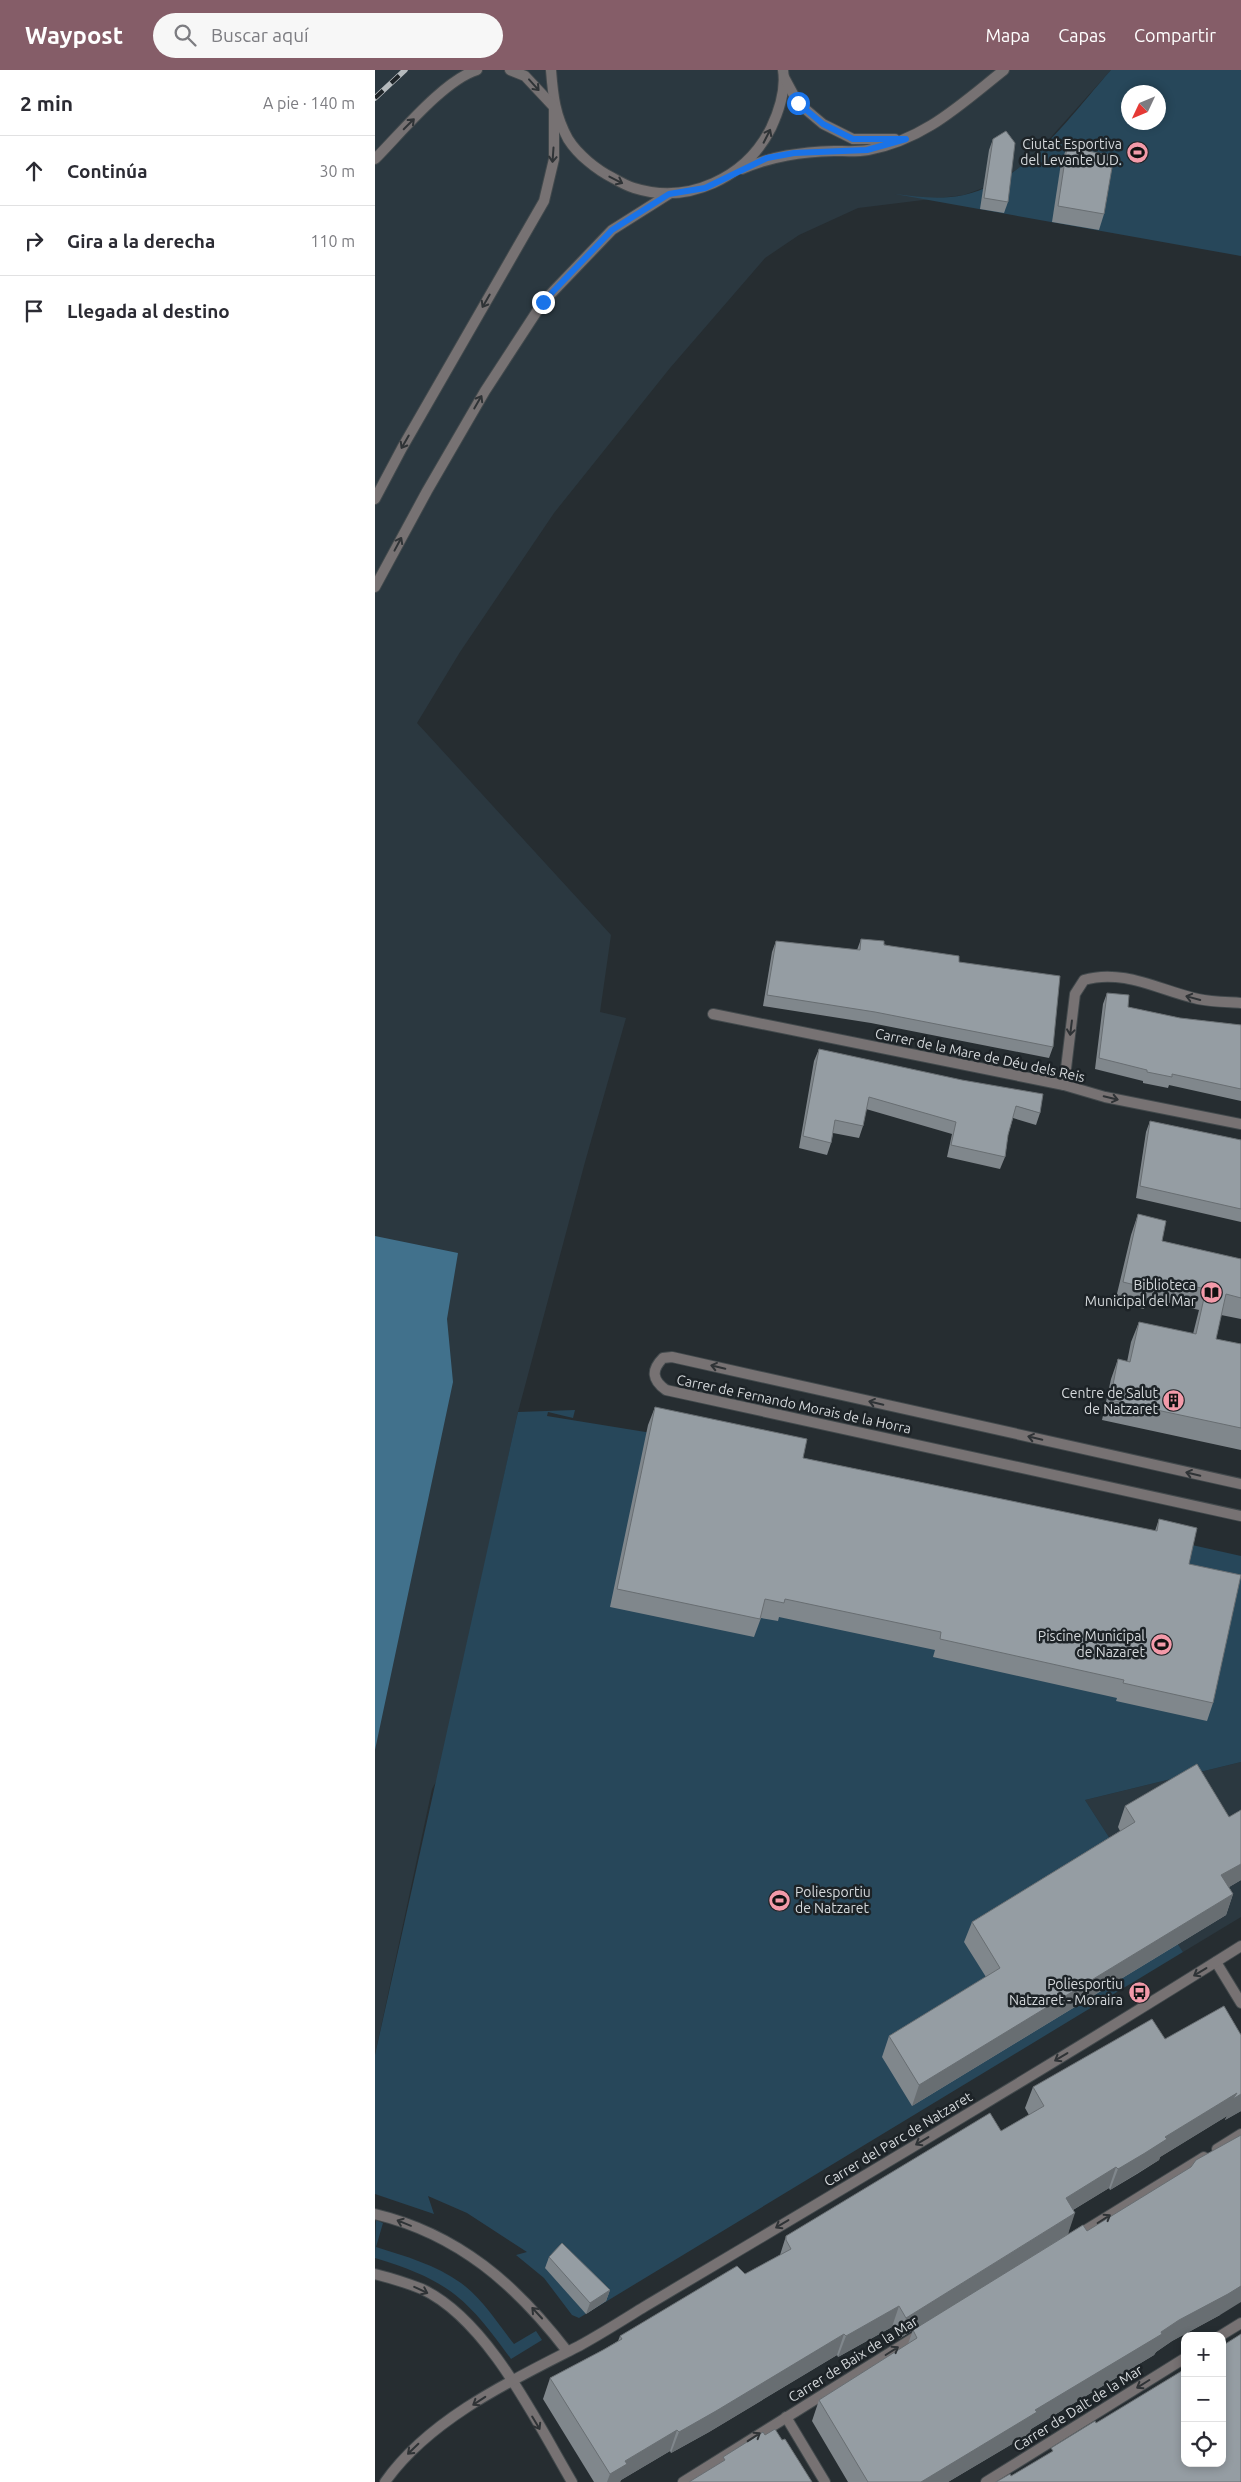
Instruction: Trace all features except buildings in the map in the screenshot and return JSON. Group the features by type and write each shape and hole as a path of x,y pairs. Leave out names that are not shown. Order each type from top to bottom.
{"street":[{"path":"375,159 431,103 465,74 477,70"},
{"path":"510,70 525,76 554,107 569,140 597,170 633,188 669,194 705,188 767,158 794,153 867,150 906,139 940,122 1004,70"},
{"path":"375,498 401,448 544,201 554,159 554,107 551,70"},
{"path":"784,74 798,103 831,128 853,139 906,139"},
{"path":"737,171 762,145 778,113 784,74"},
{"path":"375,587 427,491 485,391 543,302 612,230 669,194"},
{"path":"1064,1085 1075,994 1084,980 1101,977 1140,981 1199,1000 1241,1004"},
{"name":"Carrer de la Mare de Déu dels Reis","path":"713,1014 1064,1085 1105,1097 1241,1124"},
{"name":"Carrer de Fernando Morais de la Horra","path":"1241,1484 672,1357 663,1358 656,1365 653,1374 657,1384 666,1390 1241,1516"},
{"name":"Carrer del Parc de Natzaret","path":"385,2482 415,2447 447,2422 511,2381 567,2351 948,2125 1241,1946"},
{"path":"1216,1962 1241,2003"},
{"path":"1064,2244 1241,2134"},
{"path":"375,2214 391,2218 441,2238 494,2272 539,2316 567,2351"},
{"path":"375,2274 423,2290 447,2305 490,2349 572,2482"},
{"path":"1226,2332 1241,2323"},
{"name":"Carrer de Baix de la Mar","path":"683,2482 697,2478 786,2417 929,2328"},
{"name":"Carrer de Dalt de la Mar","path":"986,2482 1181,2360"},
{"path":"786,2417 825,2482"}],"shaded area":[{"path":"375,70 1111,70 1051,137 1019,168 994,184 964,195 858,208 799,235 765,258 670,368 554,513 460,652 417,723 611,935 600,1012 626,1018 518,1412 439,1776 432,1789 375,2055"},
{"name":"Ciutat Esportiva del Levante U.D.","path":"1111,70 1241,70 1241,256 895,194 938,198 964,195 987,187 1008,176 1027,161 1063,126"},
{"path":"375,1236 458,1253 447,1319 453,1382 375,1750"},
{"name":"Poliesportiu de Natzaret","path":"575,1410 573,1418 548,1412 547,1416 800,1457 1241,1556 1241,1762 1085,1800 1183,1952 579,2318 572,2315 544,2278 516,2255 527,2252 467,2213 428,2196 434,2214 375,2194 375,2055 518,1412"},
{"path":"1241,1762 1241,1917 1183,1952 1085,1800"},
{"path":"376,2220 383,2223 376,2247 431,2266 461,2283 483,2304 514,2344 536,2331 542,2340 511,2359 496,2338 468,2306 454,2294 421,2274 375,2258"}],"railway":[{"path":"375,98 405,70"}],"place":[{"name":"Ciutat Esportiva del Levante U.D.","path":"1138,152"},
{"name":"Biblioteca Municipal del Mar","path":"1212,1293"},
{"name":"Centre de Salut de Natzaret","path":"1174,1401"},
{"name":"Piscine Municipal de Nazaret","path":"1161,1644"},
{"name":"Poliesportiu de Natzaret","path":"779,1900"},
{"name":"Poliesportiu Natzaret - Moraira","path":"1139,1992"}],"route":[{"path":"543,302 612,230 669,194 705,188 767,158 794,153 867,150 906,139 853,139 823,124 798,103"}]}
